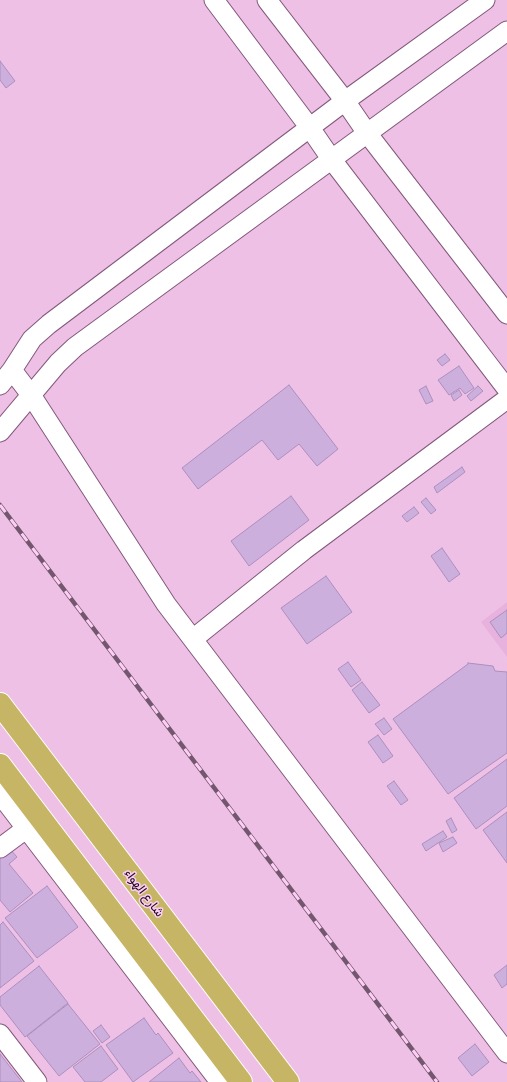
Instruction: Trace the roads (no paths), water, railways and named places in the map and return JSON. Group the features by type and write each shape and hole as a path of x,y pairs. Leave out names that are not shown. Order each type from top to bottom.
{"main road":[{"name":"شارع الهواء","path":"0,704 288,1082"},
{"path":"0,764 240,1082"}],"street":[{"path":"214,0 310,128 332,160 507,389"},
{"path":"267,0 345,101 367,133 507,314"},
{"path":"0,385 12,370 32,339 49,324 345,101 485,0"},
{"path":"0,432 58,363 75,347 507,31"},
{"path":"12,370 31,396 166,604 507,1053"},
{"path":"192,639 304,550 507,399"},
{"path":"0,794 220,1082"},
{"path":"0,848 26,828"},
{"path":"0,1034 37,1082"}],"railway":[{"path":"0,505 437,1082"}]}
